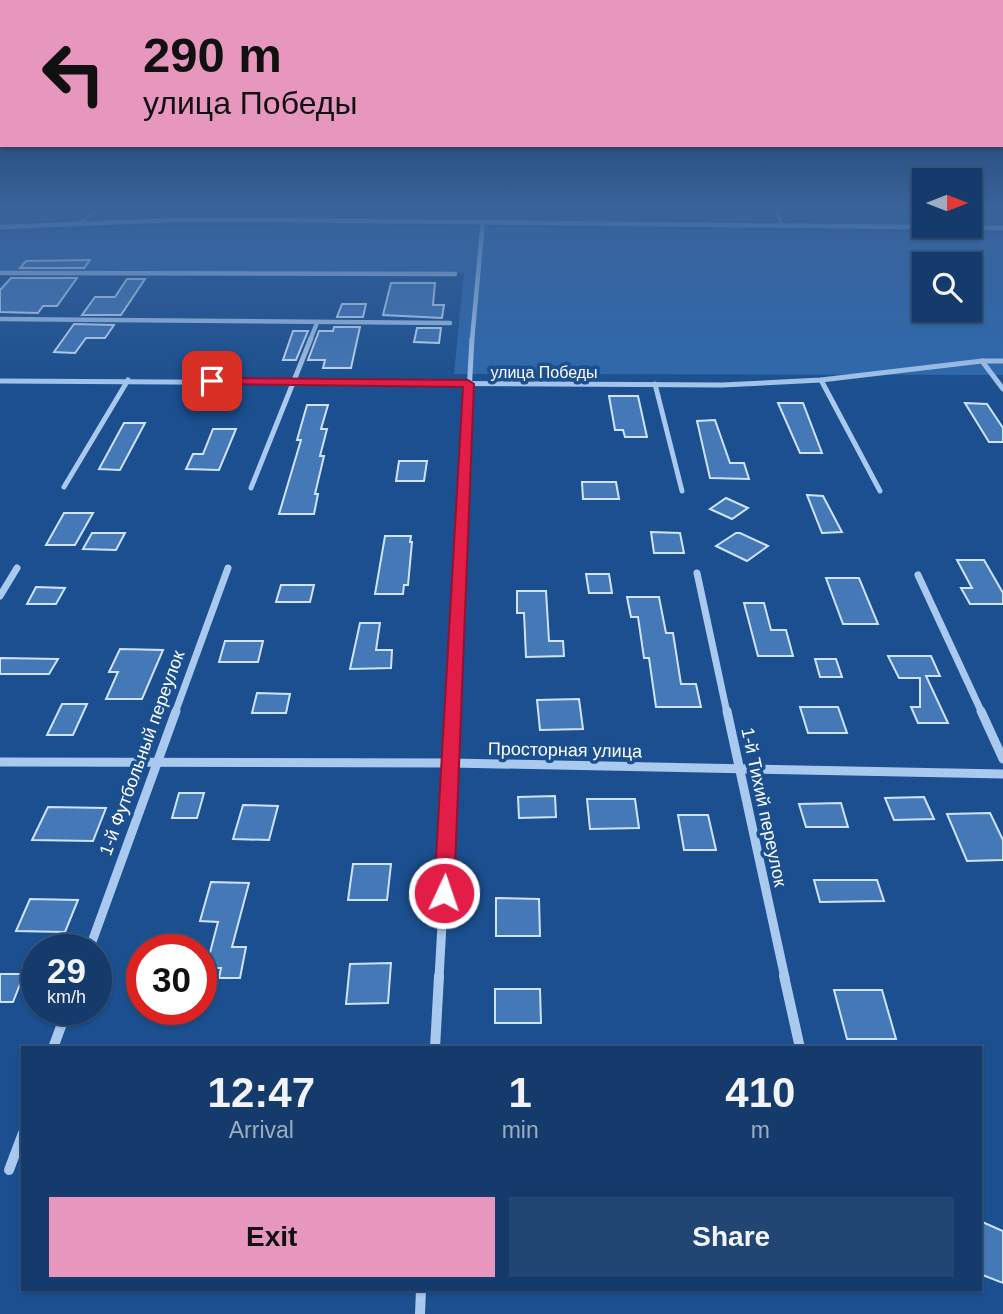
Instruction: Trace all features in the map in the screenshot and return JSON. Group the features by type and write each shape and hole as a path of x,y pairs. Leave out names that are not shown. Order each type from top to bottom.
{"street":[{"path":"435,1046 452,763 468,384 478,271"},
{"path":"0,273 455,274"},
{"path":"0,324 2,318 450,323"},
{"path":"251,488 317,323"},
{"path":"982,361 1003,389"},
{"name":"улица Победы","path":"0,381 735,384 821,380 982,361 1003,361"},
{"path":"64,487 128,380"},
{"path":"821,380 880,491"},
{"path":"655,384 682,491"},
{"path":"0,596 17,568"},
{"name":"1-й Футбольный переулок","path":"95,934 228,568"},
{"name":"1-й Тихий переулок","path":"697,573 800,1046"},
{"path":"918,575 1003,759"},
{"name":"Просторная улица","path":"0,762 452,763 1003,774"},
{"path":"54,1046 61,1025"},
{"path":"9,1170 21,1137"},
{"path":"420,1314 421,1291"}],"shaded area":[{"path":"0,271 912,271 912,322 982,322 982,271 1003,271 1003,375 454,374 464,273"}],"building":[{"path":"11,278 77,278 57,306 43,306 38,313 0,312 0,290"},
{"path":"127,279 145,279 121,315 82,315 95,297 115,297"},
{"path":"391,283 435,283 433,305 444,305 442,318 383,315"},
{"path":"342,304 366,304 363,317 337,317"},
{"path":"74,324 114,325 105,338 86,338 75,353 54,352"},
{"path":"334,327 360,327 351,368 323,368 325,360 308,360 319,331 333,331"},
{"path":"417,328 441,328 439,343 414,342"},
{"path":"293,331 308,331 296,360 283,360"},
{"path":"609,396 638,396 647,437 625,437 623,430 615,430"},
{"path":"778,403 803,403 822,453 800,453"},
{"path":"965,403 987,404 1003,428 1003,442 989,442"},
{"path":"307,405 328,405 321,429 327,429 320,456 324,456 315,494 318,494 314,514 279,514 301,440 297,440"},
{"path":"715,420 730,463 744,463 749,479 710,478 697,421"},
{"path":"124,423 145,423 120,470 99,469"},
{"path":"213,429 236,429 219,470 186,469 193,454 203,454"},
{"path":"399,461 427,461 424,481 396,481"},
{"path":"582,482 616,482 619,499 583,499"},
{"path":"807,495 823,496 842,532 822,533"},
{"path":"726,498 748,508 732,519 710,509"},
{"path":"64,513 93,513 75,545 46,545"},
{"path":"651,532 680,533 684,553 654,553"},
{"path":"92,533 125,533 116,550 83,549"},
{"path":"736,533 768,546 747,561 716,546"},
{"path":"385,536 411,536 408,585 404,585 403,594 375,594"},
{"path":"957,560 984,560 1003,593 1003,604 970,604 961,588 972,588"},
{"path":"586,574 609,574 612,593 589,593"},
{"path":"826,578 859,578 878,624 843,624"},
{"path":"281,585 314,585 310,602 276,602"},
{"path":"36,587 65,588 56,604 27,604"},
{"path":"517,591 546,591 549,641 563,641 564,656 526,657 524,613 517,613"},
{"path":"627,597 659,597 666,633 673,633 681,684 696,684 701,707 656,707 649,658 644,658 638,617 631,617"},
{"path":"744,603 764,603 771,630 786,630 793,656 758,656"},
{"path":"360,623 380,623 376,650 392,650 391,668 350,669"},
{"path":"225,641 263,641 258,662 219,662"},
{"path":"120,649 163,650 142,699 106,699 118,672 109,672"},
{"path":"888,656 931,656 940,676 926,676 948,723 918,723 911,707 920,707 920,678 899,678"},
{"path":"0,658 58,659 49,674 0,674"},
{"path":"815,659 836,659 842,677 820,677"},
{"path":"257,693 290,694 286,713 252,713"},
{"path":"579,699 583,729 540,730 537,700"},
{"path":"62,704 87,704 73,735 47,735"},
{"path":"800,707 838,707 847,733 808,733"},
{"path":"179,793 204,793 197,818 172,818"},
{"path":"555,796 556,817 519,818 518,797"},
{"path":"924,797 934,819 894,820 885,798"},
{"path":"587,799 635,799 639,828 590,829"},
{"path":"841,803 848,827 806,827 799,804"},
{"path":"243,805 278,806 269,840 233,839"},
{"path":"48,807 106,808 93,841 32,840"},
{"path":"990,813 1003,840 1003,860 967,861 947,814"},
{"path":"678,815 708,815 716,850 684,850"},
{"path":"353,864 391,864 387,900 348,900"},
{"path":"814,880 877,880 884,901 820,902"},
{"path":"211,882 249,883 232,947 246,947 240,978 219,978 221,968 217,968 217,934 215,934 218,922 200,921"},
{"path":"496,898 539,899 540,936 496,936"},
{"path":"30,899 78,900 65,932 16,931"},
{"path":"391,963 388,1003 346,1004 350,964"},
{"path":"0,974 21,974 13,1002 0,1002"},
{"path":"495,989 540,989 541,1023 495,1023"},
{"path":"834,990 882,990 896,1039 847,1039"},
{"path":"982,1222 1003,1231 1003,1283 982,1275"}],"route":[{"path":"212,381 468,384 444,893"}]}
